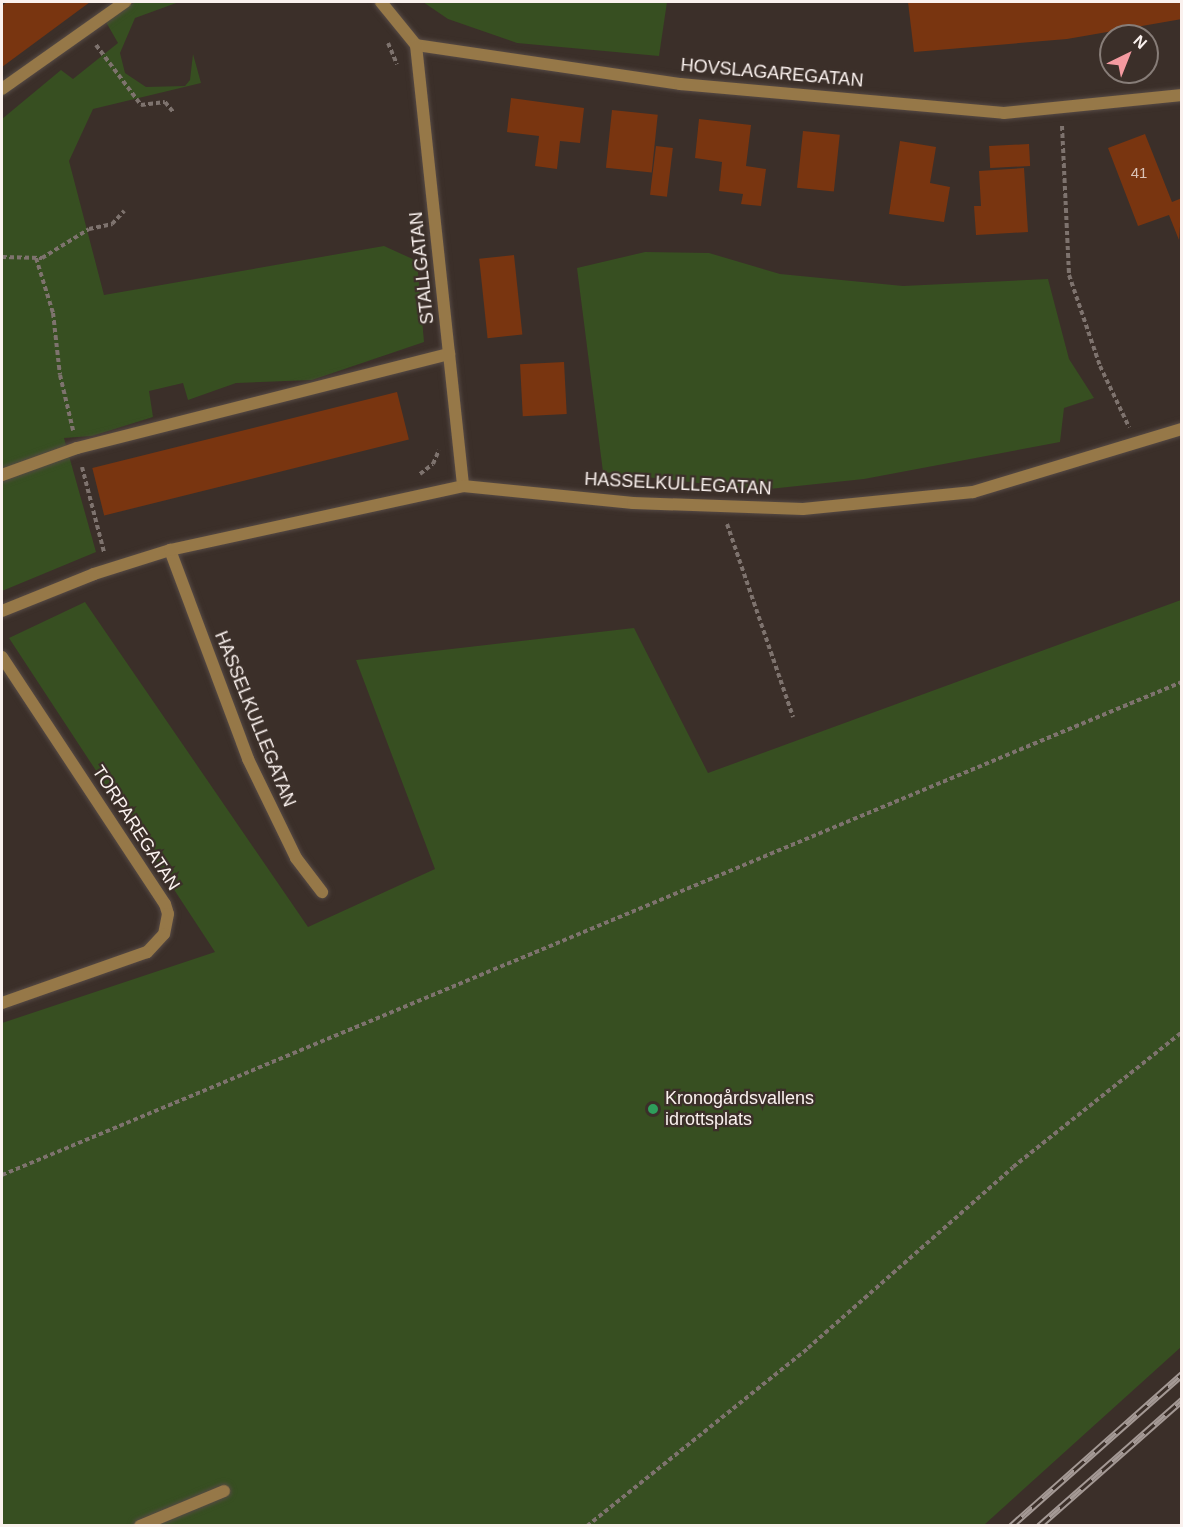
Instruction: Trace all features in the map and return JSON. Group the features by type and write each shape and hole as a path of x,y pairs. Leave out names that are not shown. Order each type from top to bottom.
{"street":[{"path":"2,89 126,2"},
{"path":"381,2 416,45"},
{"name":"HOVSLAGAREGATAN","path":"416,45 681,84 1004,113 1061,110 1182,95"},
{"name":"STALLGATAN","path":"416,45 463,486"},
{"path":"2,476 77,448 449,354"},
{"name":"HASSELKULLEGATAN","path":"2,611 94,574 170,550 463,486 633,503 803,509 973,492 1139,444 1182,429"},
{"name":"HASSELKULLEGATAN","path":"170,550 252,769 296,858 322,892"},
{"name":"TORPAREGATAN","path":"2,657 165,904 168,914 164,934 147,952 2,1003"},
{"path":"140,1526 224,1491"}],"path":[{"path":"86,29 121,84 141,105 165,102 173,112"},
{"path":"385,36 400,71"},
{"path":"1061,110 1069,275 1076,304 1118,410 1139,444"},
{"path":"2,257 36,258 60,250 89,229 111,224 124,211"},
{"path":"36,258 49,296 60,375 104,555 114,552"},
{"path":"411,476 433,464 442,443"},
{"path":"721,506 793,717"},
{"path":"2,1174 1182,682"},
{"path":"587,1526 808,1348 1013,1167 1182,1032"}],"green space":[{"path":"135,2 179,2 135,18 120,53 125,73 146,87 185,86 190,80 193,54 201,83 93,109 69,161 104,295 384,246 417,261 424,342 312,380 236,383 188,400 183,383 149,391 153,417 92,436 64,438 96,552 2,591 2,119 61,70 73,79 118,43 106,22"},
{"path":"423,2 667,2 659,56 517,43 448,19"},
{"path":"645,252 709,253 780,274 903,286 1048,279 1069,359 1094,398 1064,408 1060,442 864,479 759,490 603,472 577,268"},
{"path":"1181,600 1181,1347 984,1525 2,1525 2,1023 215,952 9,638 85,602 308,927 435,869 356,660 634,628 708,773"}],"building":[{"path":"7,2 90,2 2,67 2,6"},
{"path":"908,2 1182,2 1182,19 1153,24 1099,24 1099,33 1067,39 914,52"},
{"path":"511,98 584,108 580,143 560,141 557,169 535,166 539,136 507,132"},
{"path":"612,110 658,115 652,172 606,168"},
{"path":"699,119 751,125 746,166 766,169 761,206 741,204 743,194 719,191 722,162 695,158"},
{"path":"803,131 840,135 834,192 797,188"},
{"path":"1145,134 1172,202 1182,198 1179,240 1169,215 1138,226 1108,148"},
{"path":"900,141 936,147 930,183 950,187 944,222 889,214"},
{"path":"1029,144 1030,166 990,168 989,146"},
{"path":"656,146 673,148 667,197 650,195"},
{"path":"1024,168 1028,232 976,235 974,206 981,206 979,171"},
{"path":"514,255 522,335 488,338 479,259"},
{"path":"564,362 567,414 523,416 520,364"},
{"path":"397,392 409,440 104,516 92,468"}],"railway":[{"path":"1011,1526 1182,1374"},
{"path":"1039,1526 1182,1400"}],"place":[{"name":"Kronogårdsvallens idrottsplats","path":"653,1109"}]}
